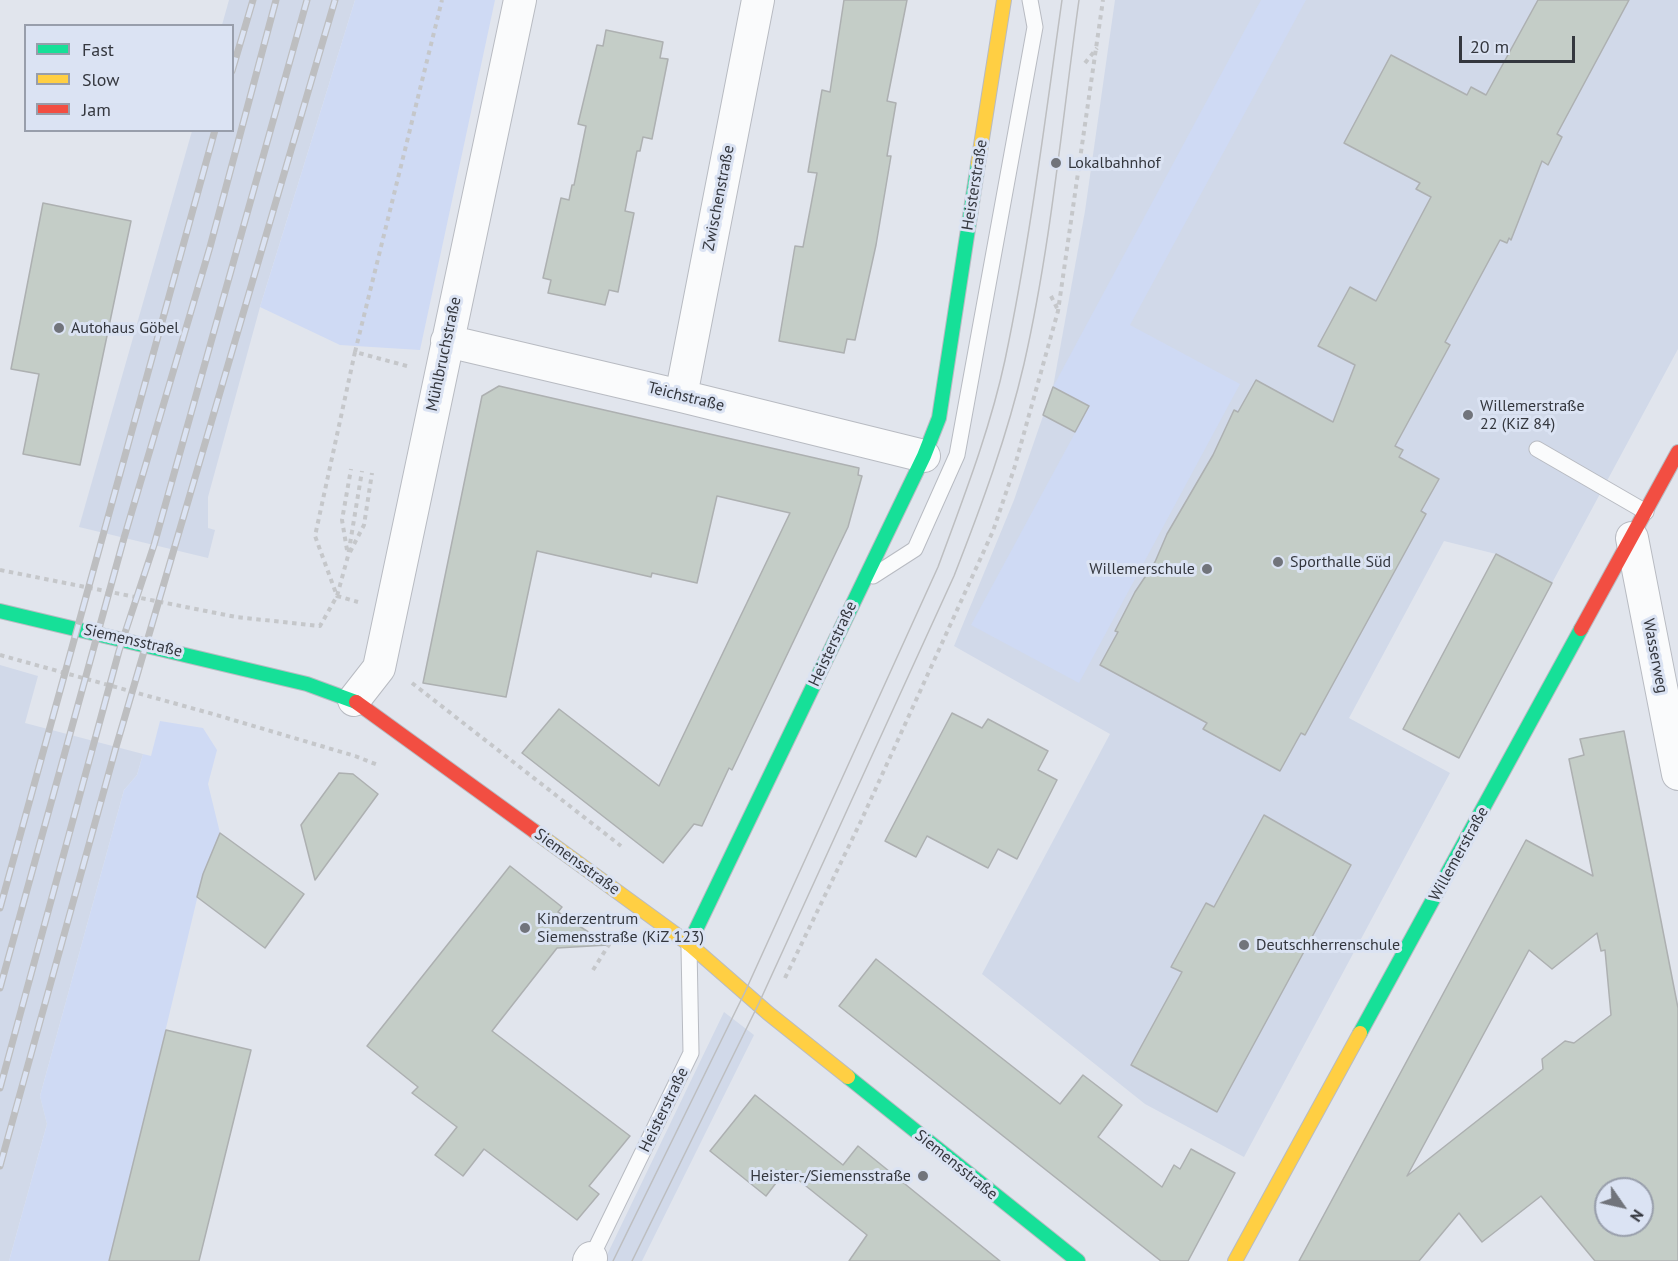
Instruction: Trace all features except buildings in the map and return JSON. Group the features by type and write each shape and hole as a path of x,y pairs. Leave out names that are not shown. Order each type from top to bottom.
{"street":[{"name":"Mühlbruchstraße","path":"354,700 379,668 520,0"},
{"name":"Zwischenstraße","path":"681,396 758,0"},
{"name":"Heisterstraße","path":"689,944 924,456 939,418 1004,0"},
{"name":"Teichstraße","path":"447,341 924,456"},
{"name":"Willemerstraße","path":"1238,1259 1678,452"},
{"name":"Wasserweg","path":"1639,525 1678,774"},
{"name":"Siemensstraße","path":"0,611 284,678 354,700 689,944 768,1013 1078,1261"}],"lane":[{"path":"861,583 915,549 957,455 1035,27 1030,0"},
{"path":"1537,449 1639,525"},
{"name":"Heisterstraße","path":"590,1260 691,1053 689,944"}],"path":[{"path":"440,375 355,351 442,0"},
{"path":"768,1013 861,821 993,531 1038,392 1058,311 1103,0"},
{"path":"1085,63 1098,47"},
{"path":"1051,296 1058,311"},
{"path":"348,556 342,520 351,469"},
{"path":"0,570 236,617 320,626 337,596 348,556 362,471"},
{"path":"348,556 364,525 372,473"},
{"path":"0,655 224,717 355,756 385,768"},
{"path":"404,677 630,853"},
{"path":"593,970 619,929"}],"shaded area":[{"path":"229,0 355,0 260,307 208,497 208,528 215,530 208,558 79,527 192,132 234,132 234,24 222,24"},
{"path":"355,0 495,0 420,350 340,345 260,307"},
{"name":"Willemerschule","path":"1115,0 1678,0 1678,349 1552,583 1496,554 1444,541 1349,718 1450,773 1244,1157 1145,1104 982,974 1110,734 954,646 1014,500 1053,387 1085,211"},
{"path":"1261,0 1306,0 1130,325 1240,384 1079,683 971,625 1089,407 1053,387"},
{"path":"0,665 38,676 25,723 143,754 137,775 124,790 40,1096 47,1124 9,1261 0,1261"},
{"path":"160,721 203,728 217,750 208,784 220,833 203,874 110,1261 9,1261 47,1124 40,1096 124,790 137,775 143,754 151,756"},
{"path":"724,1012 754,1035 642,1261 604,1261"}],"tram line":[{"path":"613,1261 745,992 938,567 966,490 992,412 1014,315 1062,0"},
{"path":"632,1261 759,1003 954,576 984,498 1002,445 1024,364 1042,274 1079,0"}],"railway":[{"path":"234,64 253,0"},
{"path":"0,988 124,538 210,247 276,0"},
{"path":"0,1088 119,651 154,545 307,0"},
{"path":"0,1166 116,747 335,0"},
{"path":"0,908 214,132"}],"traffic: fast":[{"path":"689,944 924,456 939,418 978,164"},
{"path":"0,611 307,684 356,702"},
{"path":"1360,1033 1581,629"},
{"path":"848,1077 1078,1261"}],"traffic: slow":[{"path":"978,164 1004,0"},
{"path":"534,831 689,944 768,1013 848,1077"},
{"path":"1235,1261 1360,1033"}],"traffic: jam":[{"path":"1581,629 1678,452"},
{"path":"356,702 534,831"}],"place":[{"name":"Lokalbahnhof","path":"1056,163"},
{"name":"Autohaus Göbel","path":"59,328"},
{"name":"Willemerstraße 22 (KiZ 84)","path":"1468,415"},
{"name":"Sporthalle Süd","path":"1278,562"},
{"name":"Willemerschule","path":"1207,569"},
{"name":"Kinderzentrum Siemensstraße (KiZ 123)","path":"525,928"},
{"name":"Deutschherrenschule","path":"1244,945"},
{"name":"Heister-/Siemensstraße","path":"923,1176"}]}
